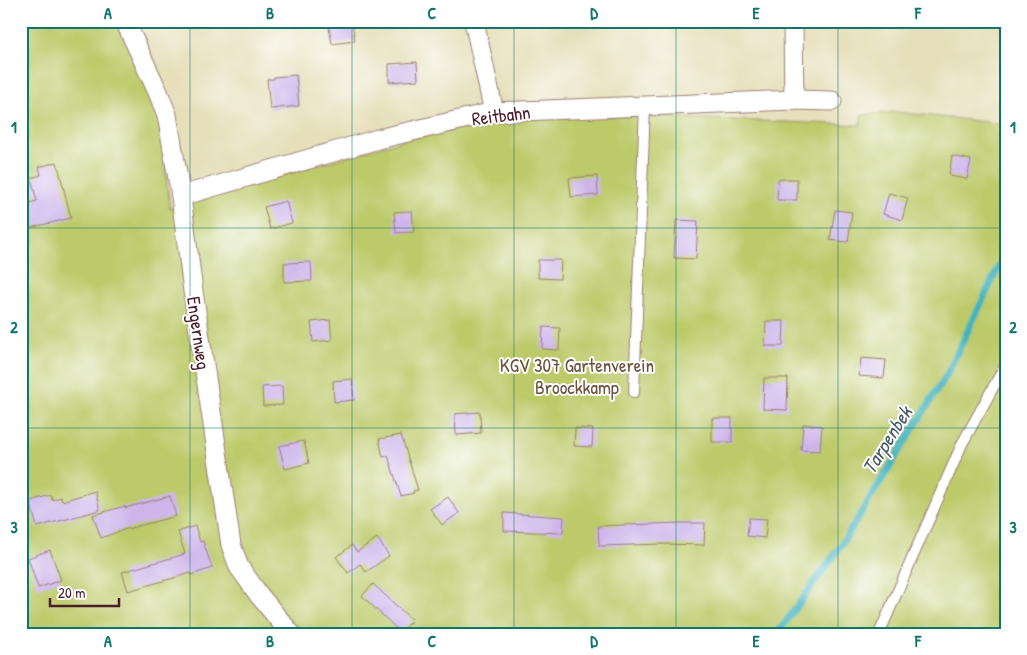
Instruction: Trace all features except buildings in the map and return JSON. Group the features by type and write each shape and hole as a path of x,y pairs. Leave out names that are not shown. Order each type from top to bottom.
{"street":[{"name":"Engernweg","path":"125,21 167,115 181,196 194,301 231,545 239,567 291,634"},
{"path":"474,21 494,112"},
{"path":"793,21 794,100"},
{"name":"Reitbahn","path":"181,196 378,139 494,112 794,100 832,101"}],"lane":[{"path":"634,392 645,106"},
{"path":"879,634 962,444 1006,364"}],"green space":[{"name":"KGV 307 Gartenverein Broockkamp","path":"21,21 120,21 157,97 170,208 403,140 517,118 633,116 860,125 861,115 896,112 1004,124 1006,115 1006,634 21,634"}],"waterway":[{"name":"Tarpenbek","path":"777,634 840,547 946,376 1006,252"}]}
